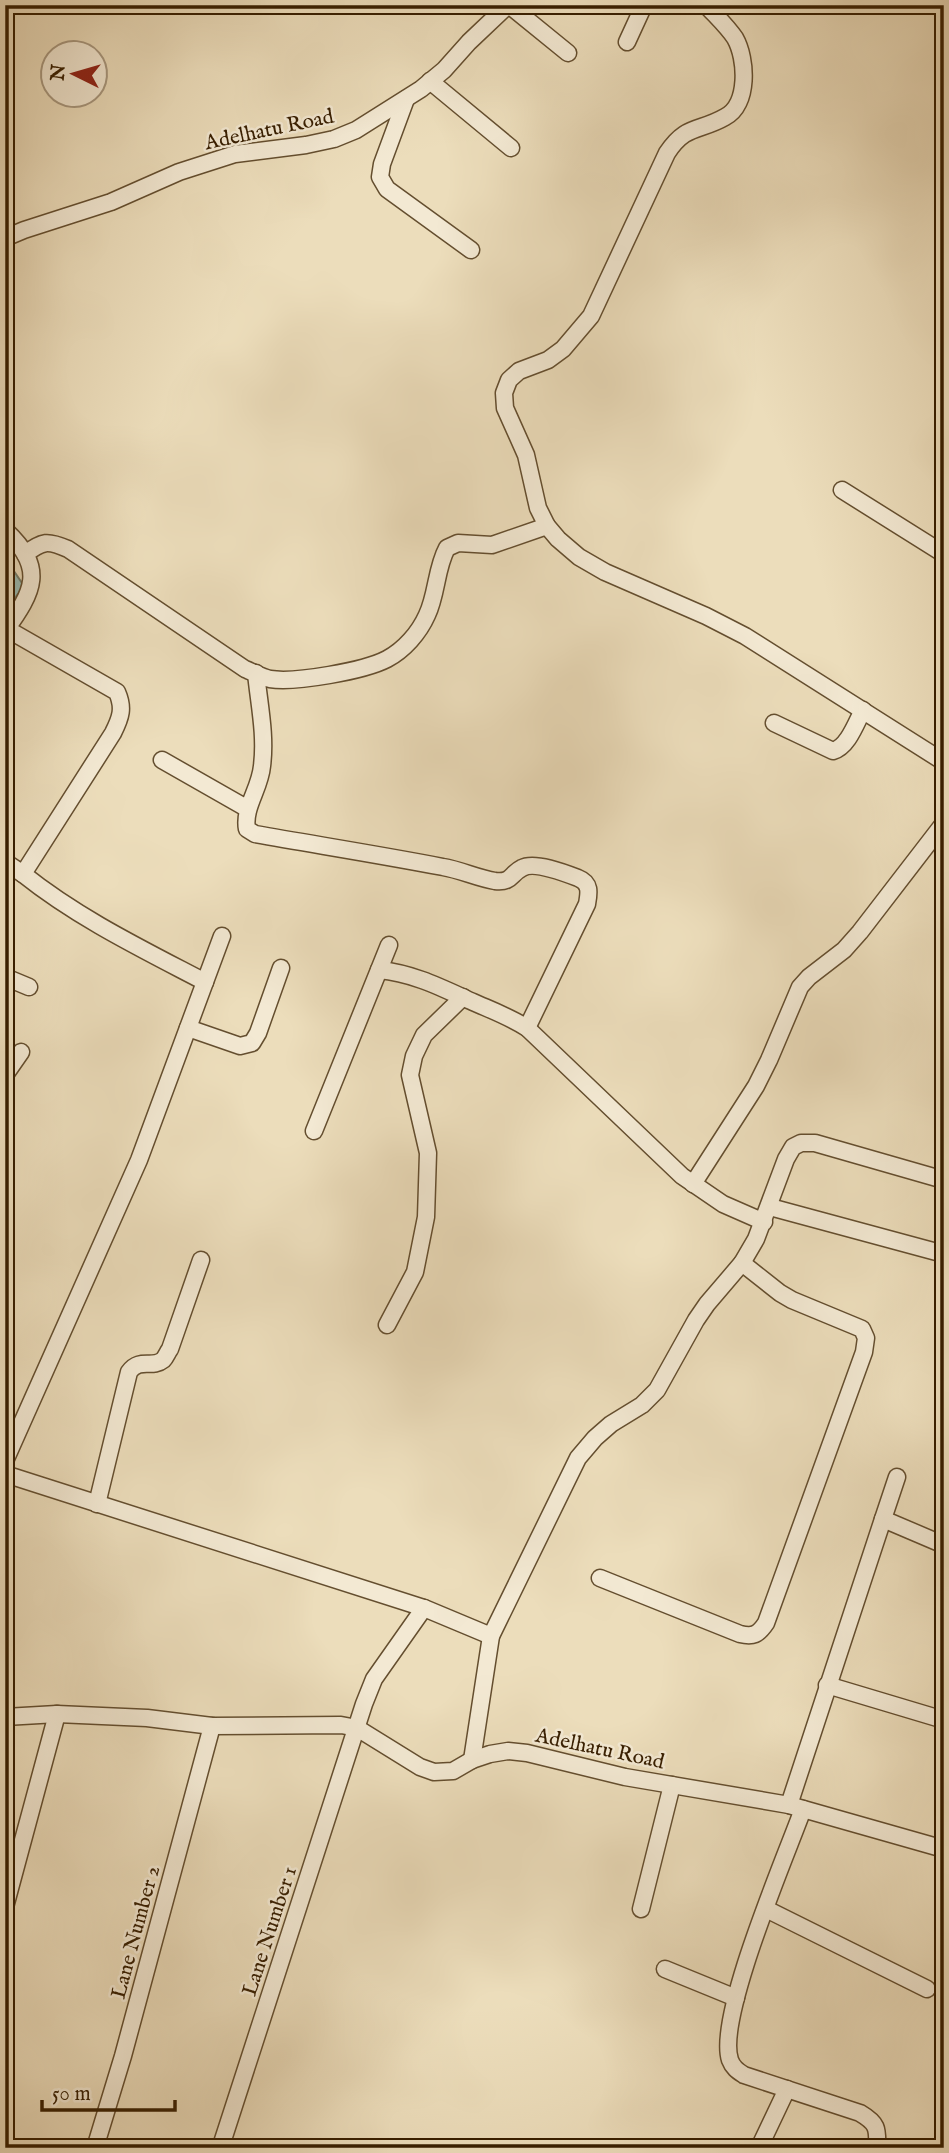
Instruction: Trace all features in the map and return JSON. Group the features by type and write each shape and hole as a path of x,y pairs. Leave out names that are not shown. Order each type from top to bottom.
{"street":[{"path":"509,5 568,53"},
{"name":"Adelhatu Road","path":"5,239 24,230 111,202 179,172 235,154 306,145 334,139 356,130 430,82 509,5"},
{"path":"626,42 644,5"},
{"path":"706,5 734,36 743,60 743,94 737,109 725,117 691,130 676,140 667,153 591,316 563,349 548,360 519,371 509,380 504,393 505,408 521,440 538,508 547,526 579,557 605,572 745,636 941,757"},
{"path":"430,82 511,149"},
{"path":"405,99 380,177 387,188 471,250"},
{"path":"842,490 944,554"},
{"path":"26,554 41,543 52,542 68,548 245,668 268,678 289,680 356,670 387,659 411,640 427,615 438,581 441,558 447,548 458,543 492,545 547,526"},
{"path":"5,530 26,554 31,572 26,603 6,630 117,692 122,715 23,874"},
{"path":"256,673 264,742 263,764 260,783 245,819 247,829 254,834 445,867 492,880 503,881 511,878 519,869 528,866 541,867 587,883 587,904 527,1028"},
{"path":"775,723 832,751 839,750 863,710"},
{"path":"162,760 248,809"},
{"path":"693,1184 760,1077 800,987 844,950 860,932 944,823"},
{"path":"5,862 77,913 205,982"},
{"path":"5,1461 139,1160 222,936"},
{"path":"314,1131 389,945"},
{"path":"188,1028 240,1046 252,1044 281,968"},
{"path":"379,970 413,976 527,1028 682,1176 723,1205 764,1223"},
{"path":"5,977 29,988"},
{"path":"387,1325 415,1272 426,1217 428,1153 410,1075 414,1056 424,1035 463,997"},
{"path":"5,1075 21,1052"},
{"path":"472,1760 491,1636 578,1458 611,1424 642,1405 657,1390 706,1304 742,1263 764,1223 786,1159 793,1147 802,1143 815,1143 944,1180"},
{"path":"770,1207 944,1254"},
{"path":"97,1504 129,1371 134,1365 156,1364 170,1349 201,1260"},
{"path":"600,1578 750,1637 759,1633 766,1623 864,1353 866,1338 862,1329 851,1323 780,1293 742,1263"},
{"path":"5,1474 424,1608 491,1636"},
{"path":"877,2148 878,2132 873,2120 860,2113 744,2075 734,2068 729,2058 728,2044 744,1968 766,1909 796,1807 827,1685 897,1477"},
{"path":"883,1519 944,1545"},
{"name":"Lane Number 1","path":"221,2146 374,1679 424,1608"},
{"path":"827,1685 944,1720"},
{"path":"5,1907 57,1714"},
{"name":"Adelhatu Road","path":"5,1717 57,1714 147,1718 212,1726 341,1725 357,1728 420,1767 434,1772 453,1771 490,1754 508,1751 527,1753 625,1777 796,1807 944,1849"},
{"name":"Lane Number 2","path":"95,2148 123,2056 212,1726"},
{"path":"641,1909 672,1785"},
{"path":"766,1909 927,1989"},
{"path":"665,1969 736,1998"},
{"path":"759,2148 787,2089"}],"water":[{"path":"5,558 24,586 5,611"}]}
